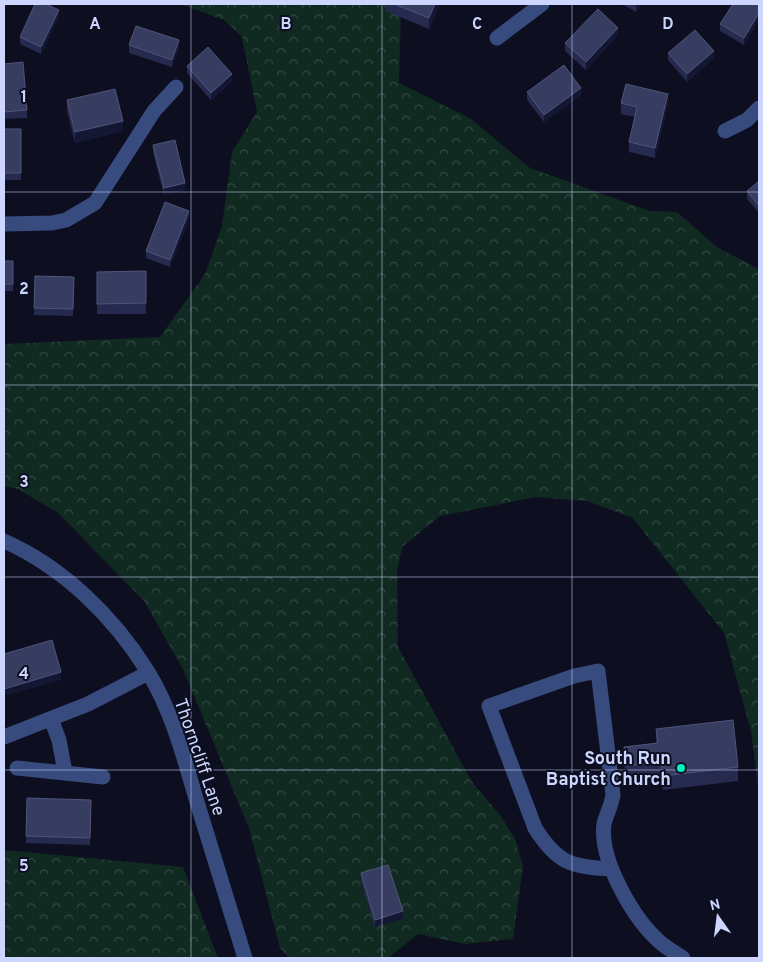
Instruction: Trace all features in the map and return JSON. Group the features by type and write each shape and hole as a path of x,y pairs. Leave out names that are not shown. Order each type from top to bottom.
{"street":[{"path":"497,38 542,4"},
{"path":"4,224 52,223 66,220 95,203 154,111 176,87"},
{"path":"725,131 747,120 759,108"},
{"name":"Thorncliff Lane","path":"4,541 35,557 79,590 125,639 148,673 178,738 245,958"},
{"path":"610,869 580,868 561,858 546,845 535,828 490,706 574,676 598,671 613,795 611,809 604,823 604,846 610,869 642,921 660,942 683,958"},
{"path":"4,737 88,704 148,673"},
{"path":"51,719 59,740 64,772"},
{"path":"17,768 103,777"}],"green space":[{"path":"181,4 401,4 399,83 471,119 530,168 650,211 677,212 718,248 759,269 759,792 751,731 724,633 633,518 587,501 536,497 440,516 402,547 397,572 398,647 472,782 500,815 515,839 523,866 513,939 465,944 418,934 388,958 289,958 280,948 249,828 182,667 144,601 58,513 18,489 4,486 4,344 160,337 205,274 222,226 232,152 257,112 242,37 224,20"},
{"path":"4,850 183,867 218,958 4,958"}],"building":[{"path":"35,4 46,4 59,10 41,47 20,37"},
{"path":"394,4 435,4 429,18"},
{"path":"733,4 759,4 759,13 744,38 720,24"},
{"path":"598,9 618,28 586,62 565,43"},
{"path":"136,26 179,40 172,60 129,45"},
{"path":"695,30 714,51 687,74 668,53"},
{"path":"208,47 232,74 211,93 187,66"},
{"path":"23,62 27,110 4,112 4,64"},
{"path":"564,65 581,88 544,115 527,92"},
{"path":"626,84 668,94 655,148 629,142 637,107 621,103"},
{"path":"115,89 123,121 75,132 67,100"},
{"path":"4,129 21,129 21,173 4,173"},
{"path":"175,140 185,183 164,188 153,145"},
{"path":"759,181 759,206 747,191"},
{"path":"165,202 189,211 170,260 146,251"},
{"path":"4,261 13,261 13,284 4,284"},
{"path":"146,271 146,303 97,304 97,272"},
{"path":"35,276 74,277 73,309 34,308"},
{"path":"52,640 61,672 4,689 4,654"},
{"name":"South Run Baptist Church","path":"733,720 738,767 663,776 661,762 626,766 624,747 658,743 656,729"},
{"path":"27,798 91,800 90,838 26,836"},
{"path":"388,865 403,911 375,920 361,873"}],"place":[{"name":"South Run Baptist Church","path":"681,768"}]}
